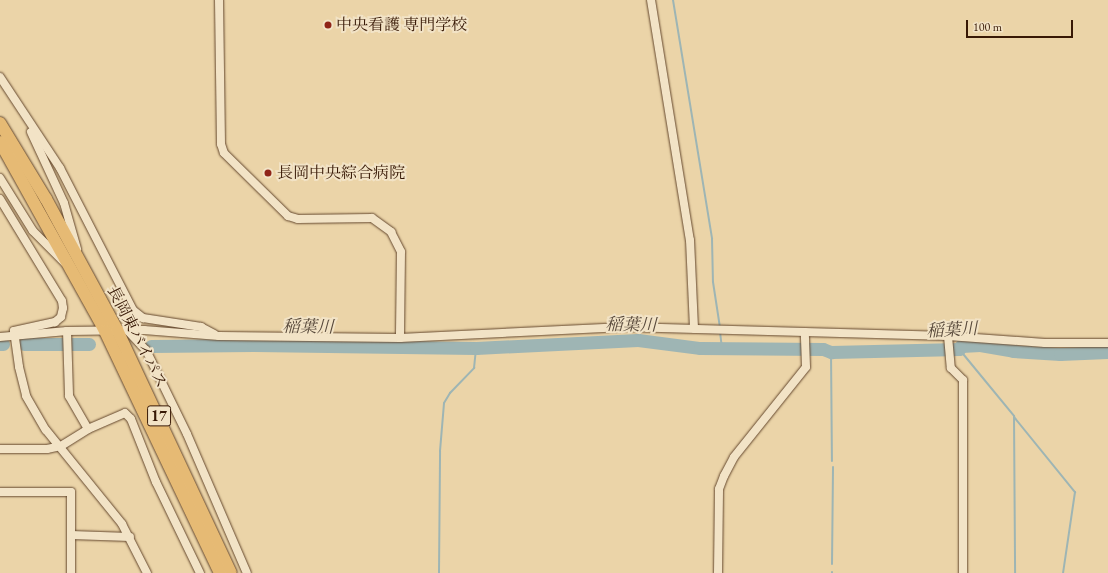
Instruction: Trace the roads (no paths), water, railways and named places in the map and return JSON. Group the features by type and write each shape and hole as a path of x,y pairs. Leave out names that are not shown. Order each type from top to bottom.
{"highway":[{"name":"17","path":"0,113 46,199"},
{"name":"長岡東バイパス","path":"0,123 46,199 76,265"},
{"name":"長岡東バイパス","path":"0,142 117,331 231,573"},
{"name":"17","path":"0,146 15,166"},
{"name":"長岡東バイパス","path":"117,331 220,573"}],"street":[{"path":"219,0 221,144 224,153 288,216 298,219 372,218 391,232 401,252 400,338"},
{"path":"650,0 690,240 694,329"},
{"path":"0,77 4,91 21,111 60,168 133,310 143,318 201,327 219,336"},
{"path":"21,111 64,203 76,265"},
{"path":"0,178 43,244 76,265"},
{"path":"0,199 62,301 63,308 59,320 14,331 19,367 26,396 38,419 109,506 130,537 147,573"},
{"path":"0,337 67,335 117,331 167,331 219,336 400,338 625,327 805,335 948,338 1045,343 1105,343"},
{"path":"117,331 146,350 187,434 247,573"},
{"path":"67,335 69,396 88,429"},
{"path":"718,573 719,489 734,457 806,366 805,335"},
{"path":"948,338 948,357 951,368 963,380 963,573"},
{"path":"0,449 61,446 88,429 125,413 132,419 156,482 200,573"},
{"path":"0,492 71,492 71,573"},
{"path":"71,535 130,537"}],"waterway":[{"path":"673,0 712,239 713,282 720,328"},
{"path":"720,332 722,349"},
{"name":"稲葉川","path":"151,346 253,345 476,348 638,340 700,348 823,349 831,352 959,349 961,346 980,345 1013,351 1060,354 1108,352"},
{"name":"稲葉川","path":"24,344 89,344"},
{"path":"439,573 440,451 444,403 450,393 474,368 476,348"},
{"path":"959,349 1014,416 1015,573"},
{"path":"831,352 832,461"},
{"path":"1014,417 1075,492 1063,573"},
{"path":"832,564 833,467"}],"place":[{"name":"中央看護 専門学校","path":"328,25"},
{"name":"長岡中央綜合病院","path":"268,173"}]}
